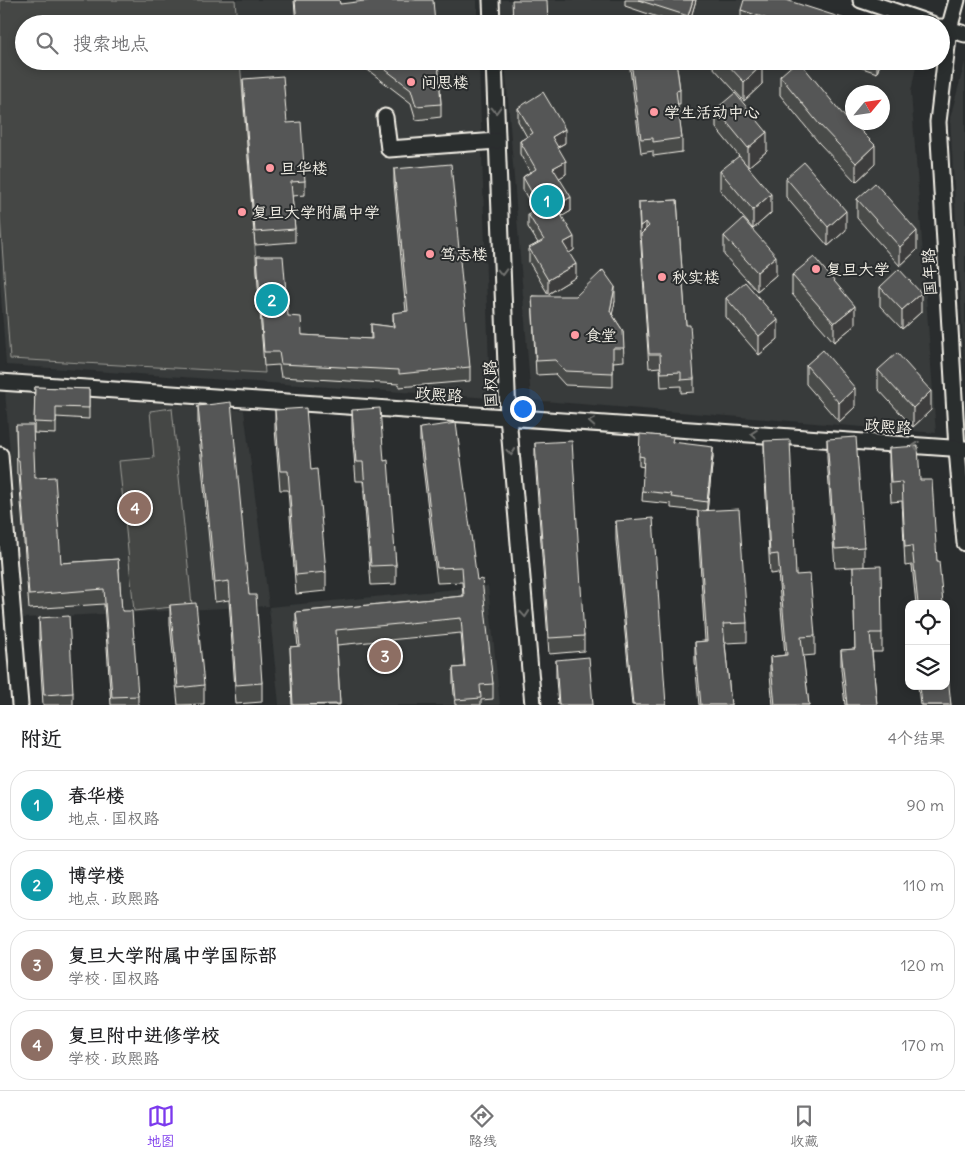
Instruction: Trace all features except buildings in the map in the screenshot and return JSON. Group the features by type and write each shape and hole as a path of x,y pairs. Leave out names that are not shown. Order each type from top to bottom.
{"street":[{"path":"491,0 492,15"},
{"path":"861,0 905,15"},
{"name":"国年路","path":"950,16 957,0"},
{"path":"950,30 965,34"},
{"name":"国权路","path":"494,70 508,416 533,705"},
{"name":"国年路","path":"942,70 938,122 961,449 965,542"},
{"path":"385,117 389,149 497,141"},
{"name":"政熙路","path":"0,382 961,449"},
{"path":"0,455 20,705"}],"shaded area":[{"name":"复旦大学附属中学","path":"0,0 477,0 477,15 15,15 15,70 479,70 490,398 6,365 0,283"},
{"path":"0,0 235,0 236,15 15,15 15,70 241,70 265,373 10,359 0,216"},
{"path":"500,0 757,0 809,15 501,15"},
{"path":"965,62 965,373 950,118"},
{"path":"506,70 915,70 911,92 936,433 531,400"},
{"path":"5,391 244,410 269,606 23,618"},
{"path":"172,408 192,605 134,611 119,461 154,458 150,411"},
{"path":"488,586 500,705 279,705 269,607"}],"place":[{"name":"问思楼","path":"411,82"},
{"name":"学生活动中心","path":"654,112"},
{"name":"旦华楼","path":"270,168"},
{"name":"春华楼","path":"547,201"},
{"name":"复旦大学附属中学","path":"242,212"},
{"name":"笃志楼","path":"430,254"},
{"name":"复旦大学","path":"816,269"},
{"name":"秋实楼","path":"662,277"},
{"name":"博学楼","path":"272,300"},
{"name":"食堂","path":"575,335"},
{"name":"复旦附中进修学校","path":"135,508"},
{"name":"复旦大学附属中学国际部","path":"385,656"}]}
